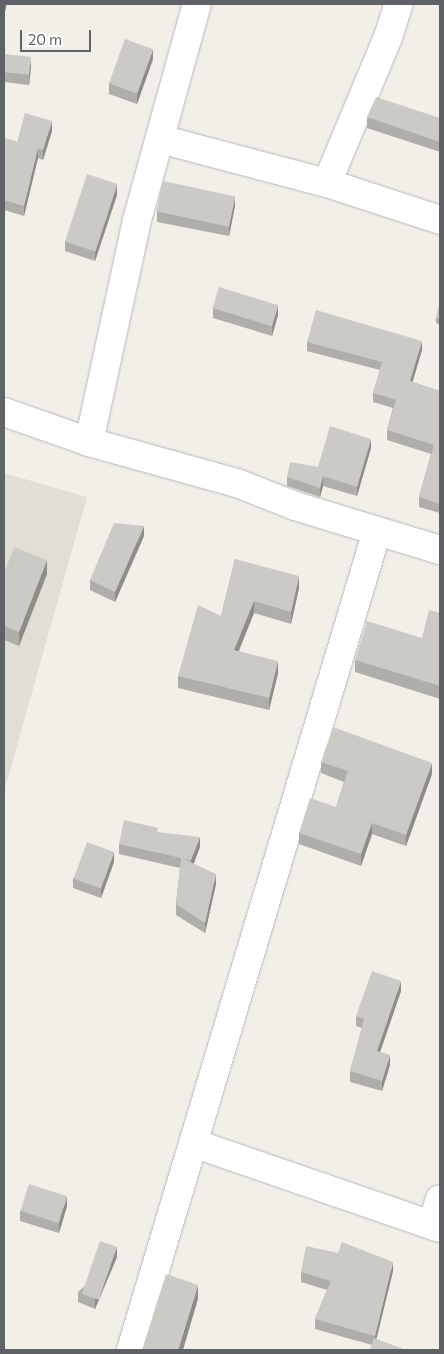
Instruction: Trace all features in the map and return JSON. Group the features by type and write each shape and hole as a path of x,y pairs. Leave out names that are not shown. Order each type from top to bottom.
{"street":[{"path":"89,442 137,220 197,4"},
{"path":"327,183 388,37 399,4"},
{"path":"160,139 327,183 440,220"},
{"path":"4,412 89,442 237,483 295,506 440,550"},
{"path":"131,1350 377,531"},
{"path":"193,1143 436,1226 440,1199"}],"shaded area":[{"path":"4,473 87,497 4,792"}],"building":[{"path":"125,39 153,49 137,93 109,83"},
{"path":"4,54 31,57 29,75 4,72"},
{"path":"376,97 440,118 440,142 367,117"},
{"path":"25,113 52,121 43,150 38,148 24,206 4,200 4,138 17,142"},
{"path":"87,174 117,184 95,251 65,242"},
{"path":"163,181 235,196 229,227 157,211"},
{"path":"219,287 278,305 272,326 213,308"},
{"path":"440,302 440,319 436,318"},
{"path":"316,310 422,341 410,381 440,391 440,504 419,497 434,445 387,430 396,400 373,393 382,362 307,342"},
{"path":"330,426 371,439 357,487 323,476 320,488 287,477 290,462 318,467"},
{"path":"114,523 144,526 115,592 90,580"},
{"path":"14,547 47,560 19,632 4,626 4,574"},
{"path":"235,559 299,576 291,612 254,601 234,650 278,661 269,698 178,676 198,605 221,616"},
{"path":"429,610 440,613 440,686 355,660 367,621 422,638"},
{"path":"333,727 432,763 406,835 372,823 361,854 299,833 310,798 336,807 348,771 321,762"},
{"path":"124,820 158,828 157,832 200,837 191,860 184,859 216,874 205,923 176,904 181,858 119,844"},
{"path":"87,842 114,852 101,889 74,879"},
{"path":"372,971 401,981 377,1051 390,1055 382,1081 350,1071 364,1019 356,1016"},
{"path":"29,1184 67,1196 58,1223 20,1211"},
{"path":"100,1241 117,1247 99,1300 82,1294"},
{"path":"342,1242 393,1262 375,1336 315,1319 331,1281 301,1272 306,1246 338,1253"},
{"path":"166,1274 198,1285 178,1350 142,1350"},
{"path":"374,1338 406,1350 370,1350"}]}
